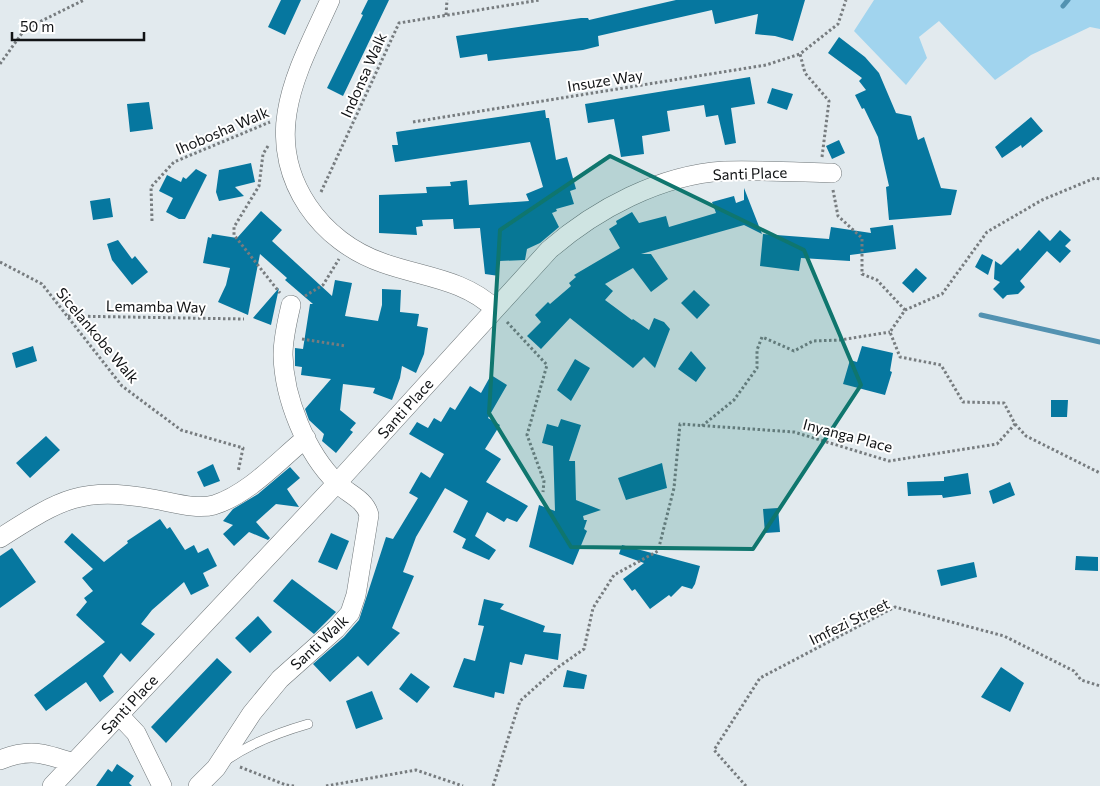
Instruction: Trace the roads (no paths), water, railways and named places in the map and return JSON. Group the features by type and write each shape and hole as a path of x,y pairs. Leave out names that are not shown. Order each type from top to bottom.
{"street":[{"path":"330,0 292,90 286,115 285,136 294,183 300,197 311,212 347,247 396,268 455,284 484,299 495,309"},
{"name":"Santi Place","path":"52,786 337,484 549,250 576,227 606,208 677,180 723,172 832,173"},
{"name":"Santi Walk","path":"198,786 219,765 252,713 280,679 336,629 350,613 356,595 369,514 367,506 337,484 323,466 306,438 292,401 286,374 284,334 291,305"},
{"path":"0,538 48,508 77,497 118,493 193,506 212,506 234,497 306,438"},
{"path":"119,715 136,733 162,786"},
{"path":"0,760 24,752 46,754 73,763"}],"lane":[{"path":"219,765 251,745 278,733 308,724"}],"waterway":[{"path":"1063,6 1068,0"},
{"path":"981,315 1100,342"}]}
